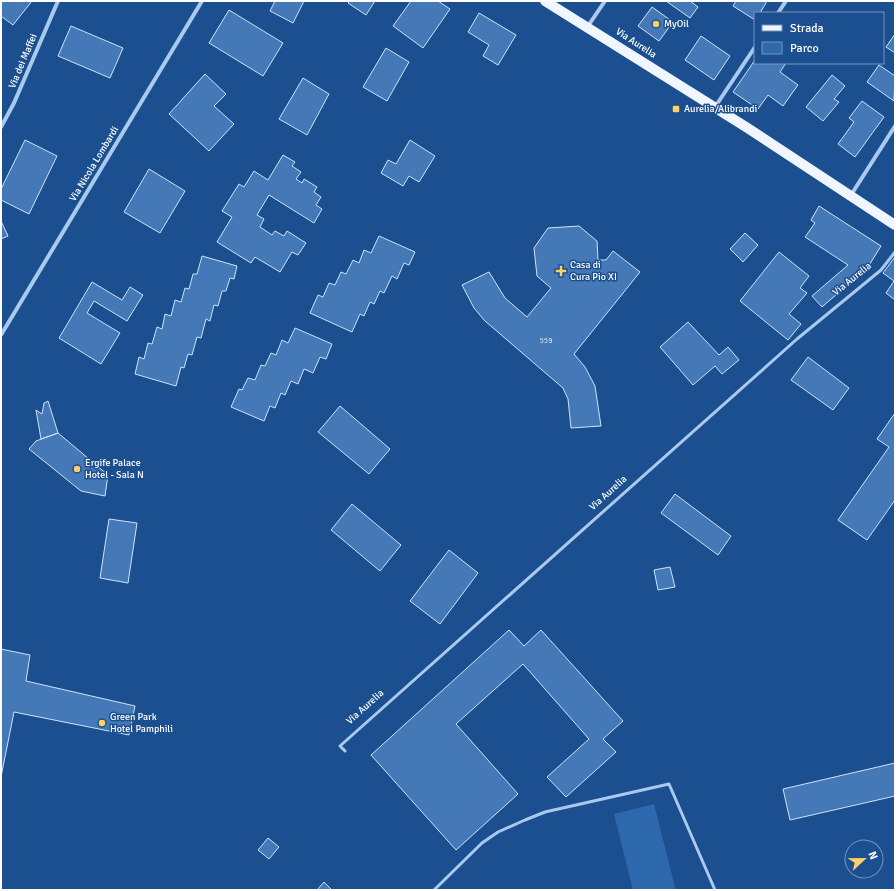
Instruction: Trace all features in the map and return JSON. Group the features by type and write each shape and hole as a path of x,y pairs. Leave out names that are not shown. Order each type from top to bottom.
{"main road":[{"name":"Via Aurelia","path":"545,1 588,26 895,225"}],"street":[{"name":"Via dei Maffei","path":"1,127 14,103 58,1"},
{"name":"Via Nicola Lombardi","path":"1,335 202,1"},
{"path":"588,26 605,1"},
{"path":"779,12 786,1"},
{"path":"714,107 754,48"},
{"path":"850,195 895,126"}],"lane":[{"name":"Via Aurelia","path":"345,751 340,746 797,339 882,270 895,252"},
{"path":"434,890 482,843 498,832 545,812 669,784 715,890"}],"green space":[{"path":"654,804 675,890 633,890 614,814"}],"building":[{"path":"1,1 32,1 13,25 1,16"},
{"path":"275,1 304,1 293,23 270,11"},
{"path":"350,1 375,1 366,15 348,3"},
{"path":"411,1 438,1 450,9 423,48 393,26"},
{"path":"666,1 690,1 698,7 690,18"},
{"path":"736,1 767,1 761,12 754,12 754,19 733,6"},
{"name":"MyOil","path":"652,7 673,22 659,41 638,26"},
{"path":"229,10 283,43 263,76 209,43"},
{"path":"479,13 516,35 498,65 483,56 489,45 468,32"},
{"path":"71,26 123,48 110,78 58,56"},
{"path":"895,34 895,53 886,47"},
{"path":"701,36 730,56 714,80 685,60"},
{"path":"386,48 409,62 387,101 363,87"},
{"path":"754,61 754,64 785,64 780,72 798,85 783,106 768,95 758,109 733,92"},
{"path":"879,65 895,76 894,101 867,82"},
{"path":"205,74 226,94 214,106 234,124 209,151 169,114"},
{"path":"832,75 845,86 834,99 839,102 823,121 806,107"},
{"path":"303,78 329,94 307,135 279,119"},
{"path":"862,101 884,117 855,157 838,144 854,122 849,118"},
{"path":"25,140 57,156 29,214 1,200 1,189"},
{"path":"410,140 435,156 419,182 409,176 403,186 381,173 388,160 396,164"},
{"path":"283,155 295,162 292,166 301,172 296,179 302,183 304,179 317,187 314,192 321,197 316,205 322,209 314,223 269,195 257,215 264,219 260,227 272,235 275,231 284,236 287,231 306,243 298,255 292,252 280,272 255,257 251,263 217,242 232,217 222,211 239,184 244,187 254,171 268,180"},
{"path":"149,169 185,191 160,233 124,212"},
{"path":"819,206 881,246 868,267 822,307 812,296 848,265 805,237 815,223 811,220"},
{"path":"1,221 8,236 1,239"},
{"path":"579,226 597,241 598,260 606,260 613,251 640,272 574,354 585,367 595,386 601,426 571,428 568,399 563,388 485,321 474,308 462,285 489,272 505,298 527,317 551,288 537,276 534,248 548,228"},
{"path":"745,233 758,245 743,262 730,249"},
{"path":"379,236 415,252 409,265 404,263 397,279 392,276 384,293 380,291 374,304 370,302 364,316 360,314 352,332 310,313 318,295 323,297 329,283 335,285 341,272 346,274 353,260 359,263 364,250 371,253"},
{"path":"779,252 809,276 800,288 807,293 789,314 801,324 788,340 740,301"},
{"path":"202,256 237,266 234,279 230,278 226,291 222,291 218,306 214,305 210,321 206,319 201,338 197,337 192,355 188,354 184,368 181,367 176,386 135,374 139,357 144,359 148,343 152,344 157,327 162,329 165,314 171,316 175,300 181,302 185,288 189,289 193,274 197,274"},
{"path":"894,258 895,300 886,293 894,281 883,273"},
{"path":"92,282 122,300 130,287 143,295 127,321 94,301 87,313 120,333 101,364 59,338"},
{"path":"688,322 719,355 728,347 739,360 722,374 715,366 693,385 660,347"},
{"path":"295,328 332,344 326,359 320,357 313,373 304,369 298,384 291,381 285,395 281,393 275,408 270,406 264,421 231,407 239,389 242,390 248,378 255,380 261,365 265,366 271,353 276,355 282,340 288,343"},
{"path":"808,357 849,388 833,410 791,380"},
{"path":"48,401 58,433 41,439 36,410 42,414 44,403"},
{"path":"340,406 390,449 369,474 318,432"},
{"path":"895,413 895,500 867,540 838,520 889,447 877,439"},
{"name":"Ergife Palace Hotel - Sala N","path":"58,433 108,475 105,496 81,491 29,449 36,441"},
{"path":"675,494 731,536 718,555 661,513"},
{"path":"352,504 401,545 380,571 331,530"},
{"path":"109,519 137,523 128,583 100,578"},
{"path":"449,550 478,573 440,624 410,601"},
{"path":"670,567 675,587 658,590 654,570"},
{"path":"509,630 524,646 541,630 623,721 603,739 616,752 566,797 547,777 589,739 523,664 456,724 518,794 456,850 371,755"},
{"name":"Green Park Hotel Pamphili","path":"1,649 30,655 26,681 135,706 129,735 14,712 1,777"},
{"path":"895,763 895,796 790,820 783,789"},
{"path":"268,838 279,847 269,859 258,850"},
{"path":"324,882 332,890 317,890"}],"place":[{"name":"MyOil","path":"656,24"},
{"name":"Aurelia/Alibrandi","path":"676,109"},
{"name":"Casa di Cura Pio XI","path":"561,271"},
{"name":"Ergife Palace Hotel - Sala N","path":"77,469"},
{"name":"Green Park Hotel Pamphili","path":"102,723"}]}
